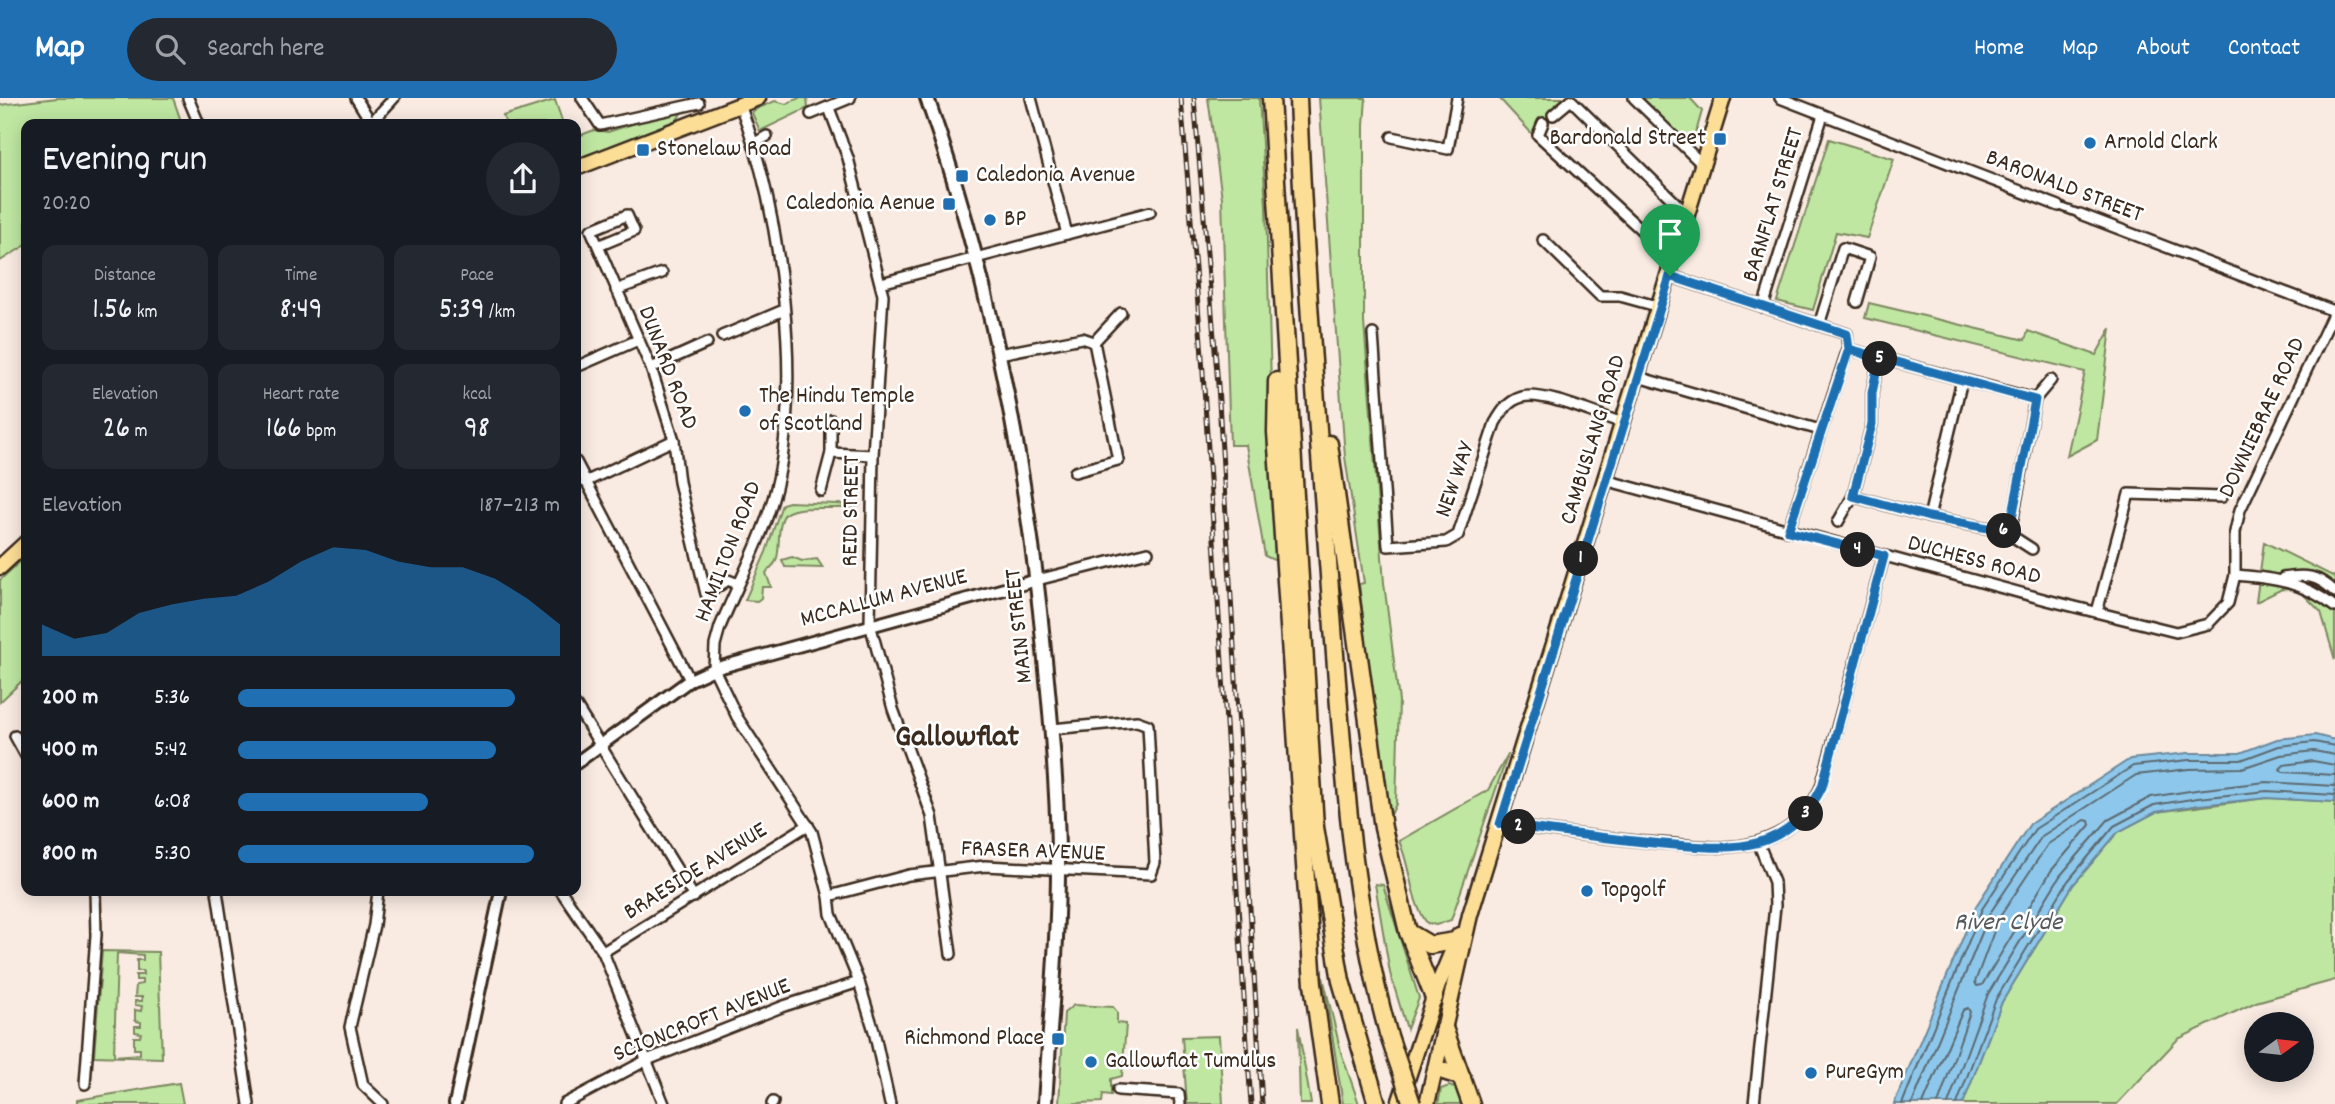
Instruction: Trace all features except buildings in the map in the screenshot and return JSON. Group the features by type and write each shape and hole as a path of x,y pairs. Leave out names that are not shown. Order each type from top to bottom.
{"highway":[{"path":"1271,98 1315,827 1331,933 1355,1036 1377,1104"},
{"path":"1298,98 1310,314 1351,847 1369,960 1388,1033 1412,1104"},
{"path":"1279,249 1276,432 1313,984 1330,1104"},
{"path":"1310,314 1383,828 1408,932 1434,998"},
{"path":"1408,932 1430,945 1455,940"},
{"path":"1444,1028 1471,1104"},
{"path":"1437,1069 1462,1077"}],"main road":[{"path":"581,166 758,98"},
{"name":"MAIN STREET","path":"927,98 946,152 976,257 999,354 1019,452 1037,579 1052,729 1058,870 1045,1104"},
{"name":"MAIN STREET","path":"936,98 946,152"},
{"name":"CAMBUSLANG ROAD","path":"1427,1104 1470,915 1723,98"},
{"path":"0,567 21,548"},
{"name":"CAMBUSLANG ROAD","path":"1399,1104 1455,940 1470,915"},
{"path":"1434,998 1444,1028"},
{"path":"1404,1088 1423,1070 1437,1069"}],"street":[{"path":"188,98 197,119"},
{"path":"356,98 368,119"},
{"path":"375,119 394,98"},
{"path":"582,98 600,125 698,100 707,119"},
{"path":"811,114 849,98"},
{"path":"1031,98 1067,234"},
{"path":"1392,137 1448,149 1457,98"},
{"path":"1634,98 1703,166"},
{"name":"BARONALD STREET","path":"1780,98 2335,310"},
{"path":"1553,116 1571,100 1688,215"},
{"name":"HAMILTON ROAD","path":"714,668 715,645 773,500 786,434 784,310 775,230 755,142 740,105"},
{"name":"REID STREET","path":"829,108 848,158 881,284 883,319 873,455 870,624 893,709 932,816 951,954"},
{"name":"BARNFLAT STREET","path":"1763,307 1823,115"},
{"path":"1544,123 1538,135 1674,260"},
{"path":"755,142 767,136"},
{"path":"881,284 1150,212"},
{"path":"627,215 634,231 598,246 591,230 627,215"},
{"path":"1543,240 1600,296 1620,296 1660,307"},
{"name":"DUNARD ROAD","path":"598,246 651,368 674,440 679,482 706,594 728,580 738,584"},
{"path":"1819,325 1843,248 1870,257 1857,302"},
{"path":"616,290 662,273"},
{"path":"1670,276 1847,334 1849,349 1788,531"},
{"path":"651,368 784,310"},
{"name":"DOWNIEBRAE ROAD","path":"2172,631 2189,631 2214,620 2228,603 2235,575 2235,532 2240,510 2335,310"},
{"path":"1094,342 1121,313"},
{"name":"NEW WAY","path":"1373,334 1388,546 1446,542 1458,535 1495,423 1504,407 1517,400 1523,397 1543,398 1623,423"},
{"path":"999,354 1082,338 1094,342"},
{"path":"581,366 638,340"},
{"path":"1075,472 1118,460 1094,342"},
{"path":"1849,349 2035,400"},
{"path":"1838,522 1853,496 1872,424 1872,393 1879,359"},
{"path":"1638,377 1820,430"},
{"path":"1929,517 1962,380"},
{"path":"2004,531 2012,518 2035,400 2051,380"},
{"path":"821,491 831,453 831,420"},
{"path":"585,482 674,440"},
{"path":"831,453 873,455"},
{"path":"581,473 690,680"},
{"name":"DUCHESS ROAD","path":"1605,480 1788,531 2172,631"},
{"path":"2097,612 2129,494 2222,497"},
{"path":"1853,496 1929,517 2004,531 2032,549"},
{"name":"MCCALLUM AVENUE","path":"581,759 690,680 714,668 1037,579 1148,552"},
{"path":"1500,824 1687,846 1721,847 1758,842 1787,828 1813,806 1822,787 1884,556"},
{"path":"2235,575 2277,579 2308,588 2335,607"},
{"path":"2277,579 2309,575 2319,578 2335,592"},
{"path":"714,668 737,717 808,825 829,896 831,914 859,982 877,1042 890,1104"},
{"path":"581,715 694,897"},
{"name":"FRASER AVENUE","path":"829,896 909,874 941,870 1002,866 1142,876 1153,872 1148,725 1137,721 1052,729"},
{"path":"15,736 21,747"},
{"name":"BRAESIDE AVENUE","path":"603,952 808,825"},
{"path":"1754,1104 1775,906 1774,883 1758,842"},
{"path":"85,1084 96,935 95,896"},
{"path":"218,896 249,1104"},
{"path":"377,896 374,925 350,1027 363,1085 383,1104"},
{"path":"455,1104 500,896"},
{"path":"564,896 603,952 664,1104"},
{"name":"SCIONCROFT AVENUE","path":"564,1104 647,1060 784,1006 859,982"},
{"path":"1118,1090 1179,1094 1180,1104"}],"green space":[{"path":"57,98 173,98 180,119 21,119 21,248 0,261 0,105"},
{"path":"799,98 807,98 808,108 760,131 752,113 754,110 775,101 786,104"},
{"path":"1208,98 1259,98 1266,206 1276,561 1265,556 1246,445 1230,445 1222,198"},
{"path":"1319,98 1366,98 1364,322 1384,583 1399,701 1396,804 1388,821 1359,584 1364,583 1345,457"},
{"path":"1499,98 1572,98 1534,136"},
{"path":"1642,98 1690,98 1702,111 1691,150"},
{"path":"555,100 561,119 504,119 503,116"},
{"path":"678,109 683,110 677,120 581,158 581,135 594,130 608,132"},
{"path":"1829,139 1894,159 1867,238 1836,232 1813,310 1777,301"},
{"path":"1869,303 2025,340 2028,331 2096,355 2111,328 2097,440 2067,456 2085,372 1865,318"},
{"path":"782,504 861,505 806,508 788,512 781,523 776,561 766,573 771,587 762,587 761,598 757,601 745,600 766,552"},
{"path":"2264,542 2335,577 2335,660 2321,612 2299,590 2282,589 2256,602"},
{"path":"792,557 802,561 817,559 823,568 785,567 782,560"},
{"path":"21,561 21,682 0,702 0,580"},
{"path":"1508,754 1451,920 1436,925 1427,923 1417,904 1399,841 1488,790"},
{"path":"2267,798 2335,802 2335,980 2256,1002 2178,1039 2117,1104 1963,1104 2002,1002 2073,885 2118,832 2156,812"},
{"path":"1375,884 1383,885 1419,998 1407,1029 1390,973"},
{"path":"102,951 158,952 162,1058 94,1056","holes":["117,953 143,955 143,960 137,960 137,971 143,971 143,975 136,975 136,980 142,980 142,984 136,985 135,997 142,997 142,1001 135,1001 135,1005 142,1006 141,1011 135,1010 135,1021 141,1022 141,1026 135,1026 135,1032 141,1033 140,1037 134,1037 134,1049 140,1049 140,1054 114,1056"]},
{"path":"1323,977 1341,1052 1359,1104 1343,1104"},
{"path":"1074,1005 1113,1007 1117,1012 1117,1023 1126,1024 1122,1076 1111,1079 1111,1095 1103,1094 1102,1102 1059,1104 1064,1013"},
{"path":"1298,1027 1311,1104 1300,1104"},
{"path":"1219,1036 1223,1104 1187,1104 1182,1037"},
{"path":"179,1083 183,1104 77,1104 77,1100"},
{"path":"1449,1086 1457,1089 1464,1104 1438,1104 1441,1089"}],"water":[{"name":"River Clyde","path":"2315,735 2335,740 2335,802 2267,798 2199,805 2156,812 2118,832 2073,885 2002,1002 1963,1104 1894,1104 1976,906 2030,824 2130,759 2188,753 2240,753 2277,739"}],"railway":[{"path":"1181,98 1201,342 1251,1104"},
{"path":"1194,98 1218,385 1262,1104"}],"place":[{"name":"Bardonald Street","path":"1720,139"},
{"name":"Arnold Clark","path":"2090,143"},
{"name":"Stonelaw Road","path":"643,150"},
{"name":"Caledonia Avenue","path":"962,176"},
{"name":"Caledonia Aenue","path":"949,204"},
{"name":"BP","path":"990,220"},
{"name":"The Hindu Temple of Scotland","path":"745,411"},
{"name":"Topgolf","path":"1587,891"},
{"name":"Richmond Place","path":"1058,1039"},
{"name":"Gallowflat Tumulus","path":"1091,1062"},
{"name":"PureGym","path":"1811,1073"}],"district":[{"name":"Gallowflat","path":"957,739"}],"route":[{"path":"1670,276 1500,824 1659,844 1743,846 1770,838 1802,818 1813,806 1822,787 1884,556 1788,531 1849,349 2035,400 2012,518 2004,531 1929,517 1853,496 1872,424 1872,393 1879,359 1849,349 1847,334 1670,276"}]}
